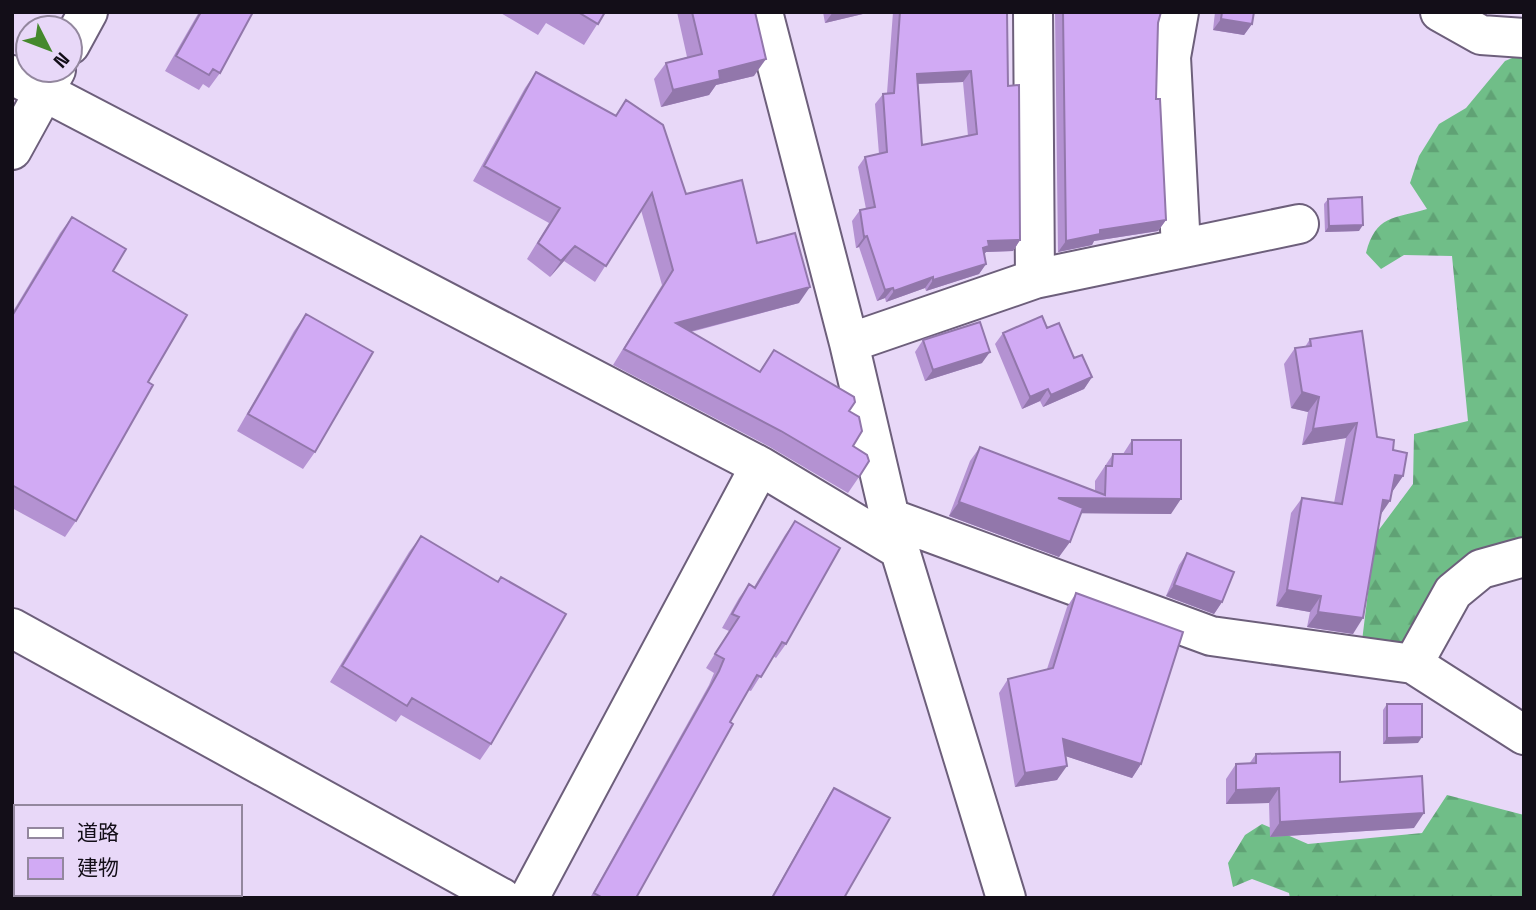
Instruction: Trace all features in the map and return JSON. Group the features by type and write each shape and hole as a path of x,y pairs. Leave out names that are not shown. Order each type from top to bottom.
{"street":[{"path":"763,12 849,343 895,534 1006,898"},
{"path":"1033,12 1035,279"},
{"path":"1179,12 1171,57 1181,248"},
{"path":"1440,12 1481,35 1524,38"},
{"path":"12,150 35,84"},
{"path":"46,84 760,466 895,534 1211,636 1413,664 1524,735"},
{"path":"849,343 1035,279 1299,224"},
{"path":"529,898 760,466"},
{"path":"1413,664 1453,592 1480,569 1524,557"},
{"path":"12,628 502,898"}],"green space":[{"path":"1524,53 1524,540 1407,647 1362,641 1375,535 1413,484 1414,434 1468,421 1452,256 1404,255 1381,269 1366,253 1370,241 1381,225 1395,217 1427,209 1410,183 1419,156 1439,124 1466,108 1505,61"},
{"path":"1447,795 1524,815 1524,898 1290,898 1289,893 1252,879 1233,887 1228,863 1245,835 1262,824 1308,844 1422,833"}],"building":[{"path":"201,12 253,12 220,73 213,69 209,75 176,56"},
{"path":"578,12 605,12 598,24"},
{"path":"692,12 755,12 766,59 719,71 720,79 673,90 666,63 702,54"},
{"path":"900,12 1007,12 1008,86 1019,85 1020,240 988,241 989,246 983,248 986,264 933,280 933,277 894,291 893,288 885,290 867,236 864,237 860,210 875,207 865,157 887,152 883,94 894,93","holes":["971,71 977,134 922,145 917,74"]},
{"path":"1063,12 1161,12 1158,23 1156,99 1160,99 1166,220 1100,230 1100,234 1066,241"},
{"path":"1222,12 1254,12 1252,24 1221,19"},
{"path":"536,72 616,116 626,100 663,125 686,194 742,180 757,243 795,233 810,287 676,323 760,372 774,350 854,397 855,402 849,411 859,417 862,431 853,446 867,455 869,461 859,477 781,431 624,349 673,270 652,193 606,266 575,246 561,261 538,243 560,208 484,166"},
{"path":"1362,197 1363,225 1329,226 1328,199"},
{"path":"72,217 126,249 113,271 187,315 148,382 153,385 76,521 12,485 12,316"},
{"path":"306,314 373,352 315,452 248,414"},
{"path":"1042,316 1047,328 1059,323 1074,358 1082,355 1092,377 1051,395 1048,389 1030,397 1003,333"},
{"path":"980,322 990,352 933,370 923,340"},
{"path":"1362,331 1377,437 1394,440 1393,450 1407,453 1403,476 1395,475 1390,501 1383,500 1363,618 1318,612 1321,596 1287,590 1302,498 1342,504 1357,423 1313,429 1319,397 1302,392 1295,348 1311,346 1310,339"},
{"path":"1132,440 1181,440 1181,499 1058,498 1083,508 1070,542 959,502 980,447 1105,495 1106,466 1112,466 1113,454 1132,454"},
{"path":"795,521 840,548 786,644 782,642 761,677 757,675 730,722 733,724 636,898 603,898 594,893 719,671 724,659 715,654 739,617 732,614 749,584 755,588"},
{"path":"421,536 498,582 501,577 566,614 491,744 412,698 407,706 342,666"},
{"path":"1187,553 1234,572 1222,602 1174,585"},
{"path":"1076,593 1183,632 1141,764 1063,739 1067,766 1025,773 1008,679 1053,668"},
{"path":"1387,704 1422,704 1422,737 1387,738"},
{"path":"1340,752 1340,782 1422,776 1424,813 1280,822 1279,788 1236,790 1236,764 1256,763 1256,754"},
{"path":"834,788 890,818 844,898 772,898"}]}
